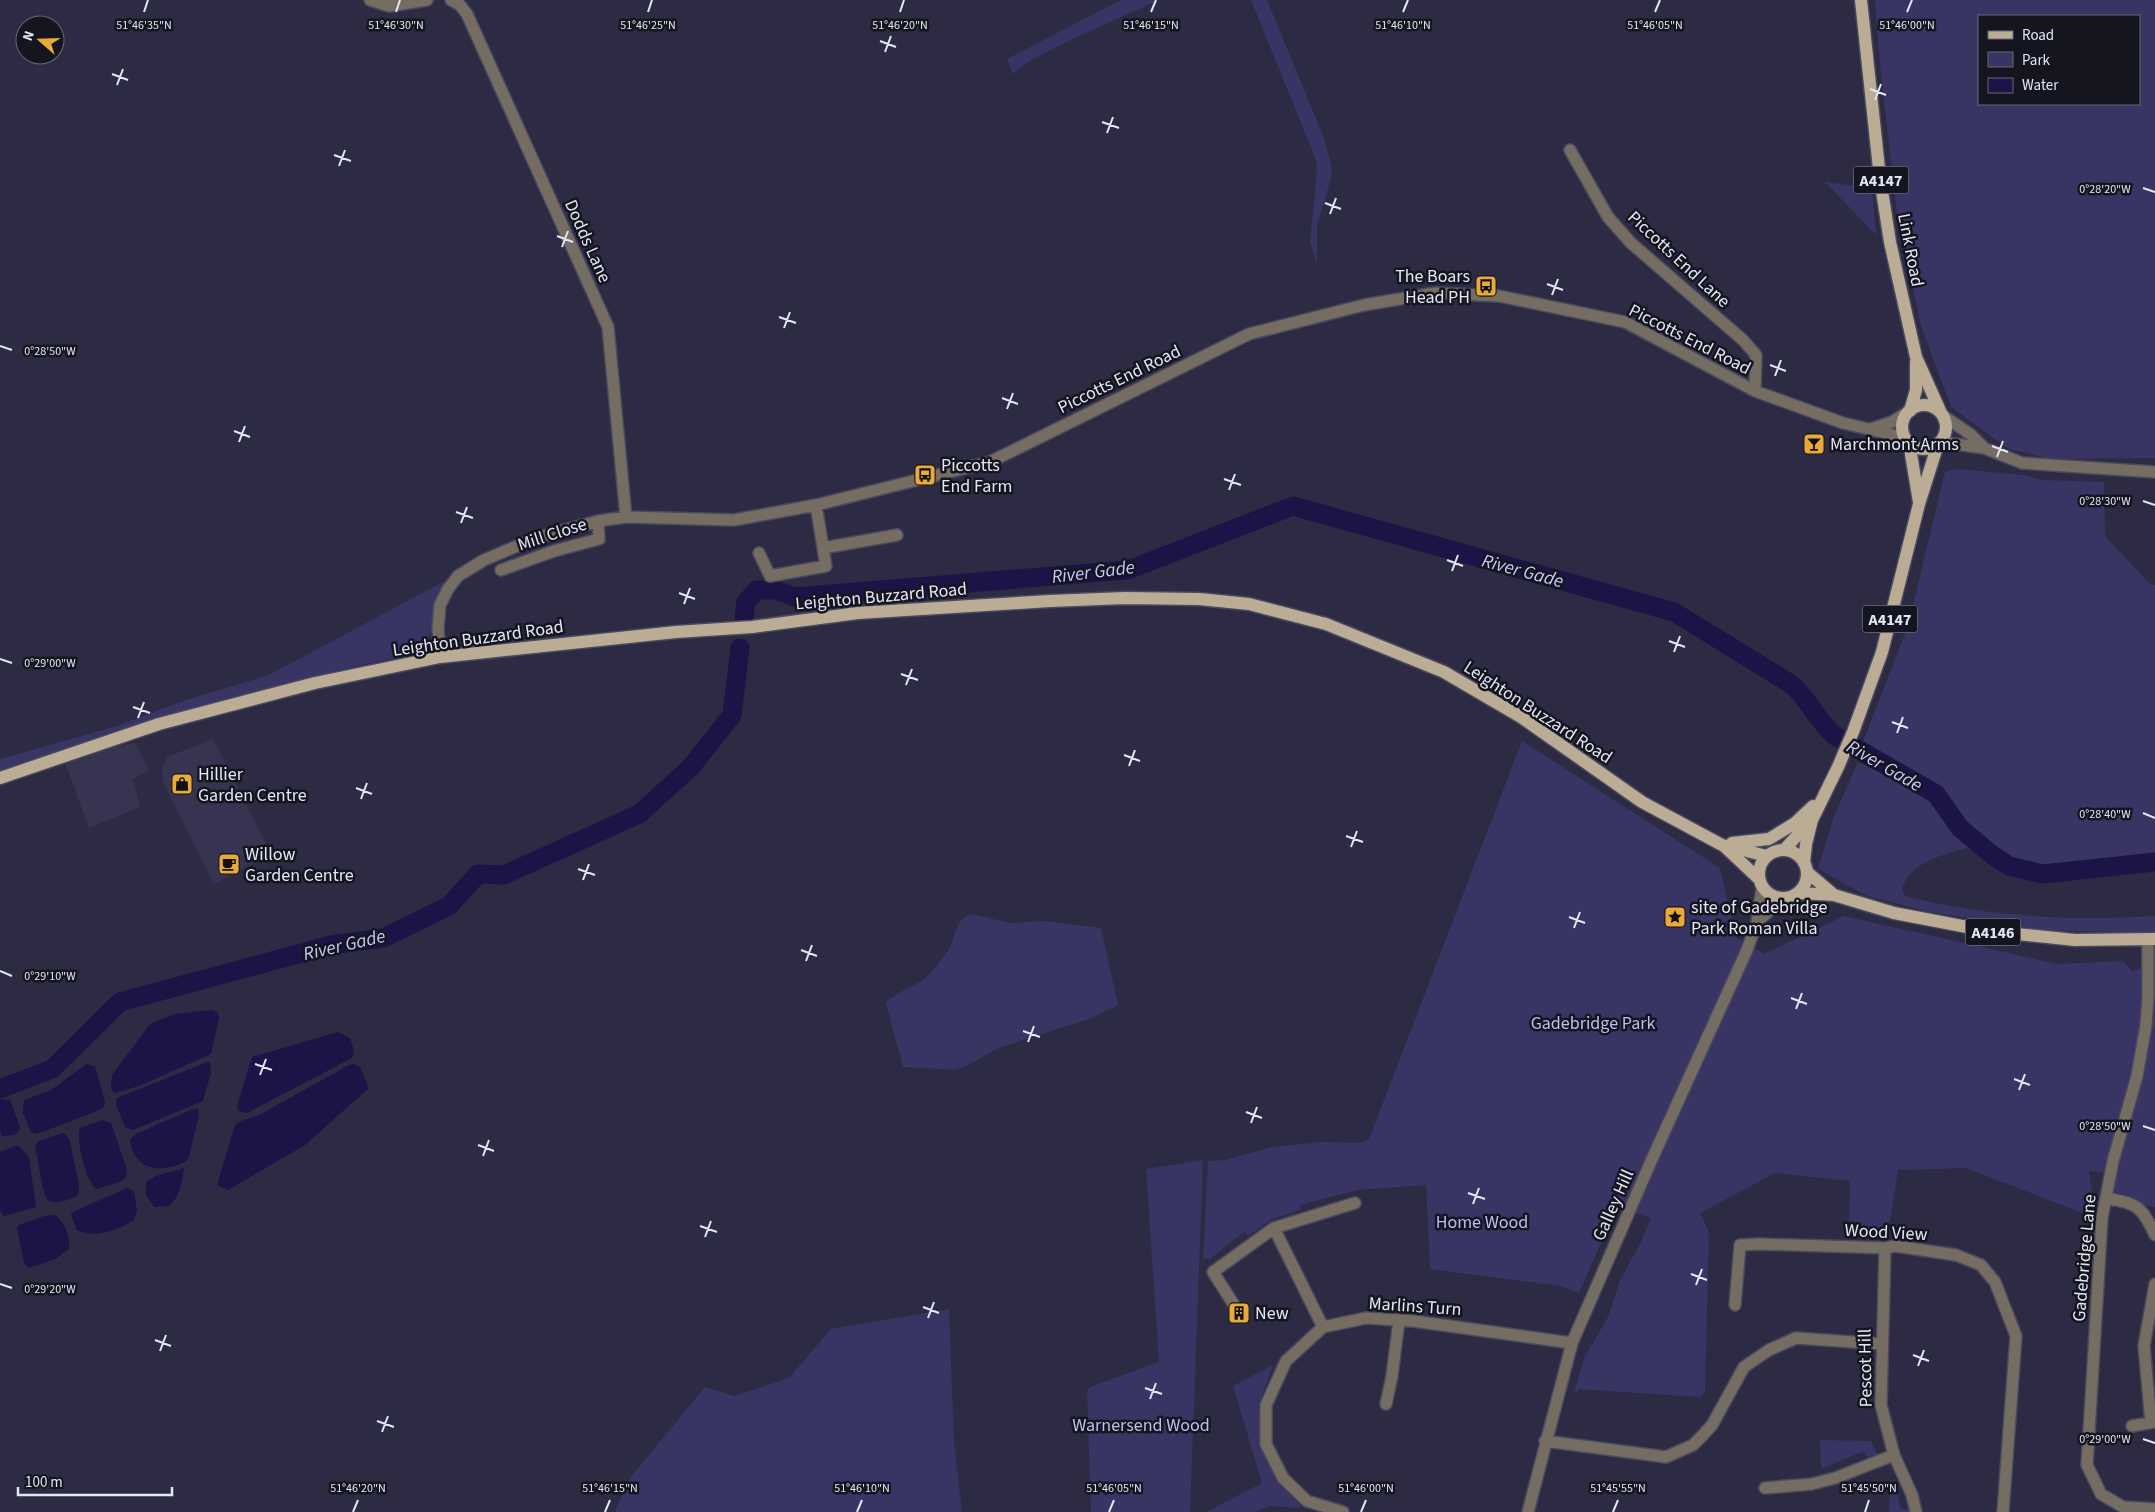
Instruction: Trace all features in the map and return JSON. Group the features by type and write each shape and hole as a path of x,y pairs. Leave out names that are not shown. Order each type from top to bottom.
{"main road":[{"name":"Link Road","path":"1806,868 1806,844 1813,818 1853,732 1882,652 1919,504 1946,426 1916,357 1890,242 1880,178 1861,0"},
{"name":"Link Road","path":"1916,357 1916,390 1903,427 1908,442 1919,504"},
{"path":"1909,412 1917,407 1926,405 1942,414"},
{"path":"1908,442 1923,449 1939,443"},
{"name":"Leighton Buzzard Road","path":"0,778 159,724 306,685 440,656 676,632 752,627 887,611 1125,598 1200,599 1249,604 1326,624 1444,672 1521,717 1642,802 1722,844 1767,856"},
{"path":"1722,844 1769,840 1795,823 1824,796"},
{"name":"Link Road","path":"1784,850 1813,818"},
{"name":"Leighton Buzzard Road","path":"1722,844 1761,884"},
{"path":"1775,851 1793,852 1806,868 1805,885 1799,892 1782,899 1769,895 1761,884 1762,862 1767,856 1775,851"},
{"name":"A4146","path":"1806,868 1834,895"},
{"name":"A4146","path":"1799,892 1834,895 1894,913 1988,932 2075,940 2151,939"}],"street":[{"path":"370,0 389,6 427,0"},
{"name":"Dodds Lane","path":"451,0 459,4 467,14 608,327 626,518"},
{"name":"Piccotts End Lane","path":"1570,150 1608,217 1630,243 1742,340 1756,356 1754,391"},
{"name":"Piccotts End Road","path":"440,656 438,628 440,605 448,589 458,576 484,560 536,538 598,521 626,518 734,520 816,505 990,462 1249,334 1364,305 1435,292 1499,296 1625,322 1754,391 1843,423 1871,429 1908,442"},
{"path":"1871,429 1892,422 1909,412"},
{"path":"1942,414 1970,434 1984,448"},
{"path":"1939,443 1984,448 2022,463 2155,472"},
{"path":"759,553 770,576 826,566 816,505"},
{"name":"Mill Close","path":"501,570 554,551 599,539 598,521"},
{"path":"823,548 897,534"},
{"name":"Galley Hill","path":"1528,1512 1572,1343 1652,1159 1748,950 1757,922 1761,884"},
{"name":"Galley Hill","path":"1757,922 1782,899"},
{"name":"Gadebridge Lane","path":"2151,939 2146,1025 2137,1076 2113,1161 2106,1198 2099,1258 2087,1465 2101,1494 2123,1506 2155,1509"},
{"path":"2106,1198 2130,1202 2137,1206 2144,1213 2155,1234"},
{"path":"1236,1308 1213,1272 1274,1228 1354,1204"},
{"path":"1274,1228 1322,1327 1286,1361 1266,1406 1266,1444 1283,1478 1307,1501 1343,1512"},
{"name":"Wood View","path":"1735,1304 1740,1245 1885,1248 1895,1246 1956,1255 1980,1265 1995,1282 2016,1336 2003,1512"},
{"name":"Pescot Hill","path":"1885,1248 1881,1344 1881,1405 1894,1455 1912,1495 1916,1512"},
{"path":"2132,1426 2153,1422 2144,1346 2155,1284"},
{"name":"Marlins Turn","path":"1322,1327 1366,1318 1399,1320 1444,1324 1572,1343"},
{"path":"1386,1404 1392,1376 1399,1320"},
{"path":"1545,1441 1666,1457 1693,1444 1703,1435 1712,1425 1744,1367 1769,1350 1796,1338 1881,1344"},
{"path":"1765,1488 1812,1484 1835,1478 1894,1455"}],"shaded area":[{"name":"Hillier Garden Centre","path":"213,739 271,854 214,884 163,782 162,770 167,757"},
{"path":"119,743 120,746 135,743 149,771 133,779 140,807 89,828 64,760"}],"green space":[{"path":"1121,0 1159,0 1068,41 1028,62 1013,74 1007,59"},
{"path":"1251,0 1267,0 1324,138 1332,168 1331,178 1317,226 1317,263 1310,242 1317,172 1316,160"},
{"path":"1875,0 2155,0 2155,458 2050,459 2009,449 1951,407 1921,326 1896,206 1880,65"},
{"path":"1825,182 1872,188 1876,235"},
{"path":"1957,469 2023,475 2043,480 2104,482 2105,536 2150,584 2155,585 2155,859 2062,871 2025,867 2007,859 1974,834 1945,793 1926,779 1861,749 1858,755 1908,626 1945,472"},
{"path":"456,575 436,611 426,647 420,653 356,666 141,723 0,771 0,759 117,726 186,700 269,675"},
{"name":"Gadebridge Park","path":"1522,741 1720,868 1736,937 1764,954 1844,916 2057,964 2123,961 2132,971 2155,963 2155,1207 2139,1204 2130,1195 2112,1193 2111,1173 2089,1171 2095,1218 1966,1168 1898,1170 1888,1233 1849,1231 1850,1181 1775,1173 1700,1213 1709,1232 1705,1391 1701,1397 1578,1389 1577,1393 1574,1393 1584,1358 1608,1317 1620,1280 1640,1244 1651,1218 1617,1207 1579,1293 1561,1286 1430,1269 1426,1185 1358,1190 1300,1205 1301,1210 1272,1219 1248,1236 1245,1231 1210,1259 1203,1259 1208,1161 1225,1160 1272,1147 1322,1142 1361,1143 1369,1139"},
{"path":"1858,762 1907,784 1925,796 1938,808 1970,847 1939,856 1919,866 1905,881 1902,891 1905,896 1967,909 2030,916 2092,918 2155,916 2155,933 2043,930 1925,911 1865,895 1818,869 1834,816"},
{"path":"972,914 1010,923 1043,921 1101,928 1118,1005 1089,1019 998,1048 965,1067 955,1070 903,1067 886,1003 895,995 928,975 948,951 959,924 966,916"},
{"name":"Warnersend Wood","path":"1203,1160 1190,1512 1091,1512 1087,1391 1090,1387 1159,1362 1146,1169"},
{"path":"949,1309 954,1442 962,1512 615,1512 630,1478 705,1387 734,1396 789,1378 831,1329"},
{"path":"1273,1365 1258,1406 1263,1449 1271,1468 1302,1508 1270,1506 1255,1512 1206,1512 1262,1483 1233,1386"},
{"path":"1820,1440 1871,1441 1877,1454 1868,1458 1864,1451 1821,1469"},
{"path":"1894,1480 1901,1509 1910,1509 1911,1512 1889,1512 1890,1481"}],"water":[{"path":"212,1010 217,1012 219,1017 211,1054 139,1086 115,1093 111,1089 112,1075 150,1024 174,1014"},
{"path":"338,1032 350,1038 354,1051 352,1058 247,1113 239,1111 237,1106 252,1057"},
{"path":"207,1062 210,1063 211,1073 203,1101 133,1130 125,1127 116,1104 117,1098"},
{"path":"87,1064 95,1067 105,1101 104,1107 37,1134 31,1132 23,1113 24,1100 51,1090"},
{"path":"354,1064 360,1067 369,1088 305,1145 228,1190 217,1185 235,1125 259,1115"},
{"path":"0,1099 10,1100 20,1127 19,1131 14,1135 2,1136 0,1131"},
{"path":"198,1108 199,1115 188,1160 170,1167 160,1168 144,1164 138,1159 130,1141 134,1135"},
{"path":"102,1120 111,1123 126,1167 127,1176 122,1181 97,1189 93,1186 86,1171 79,1133 80,1128"},
{"path":"63,1133 70,1141 79,1186 78,1195 67,1200 51,1202 46,1196 42,1183 35,1146 39,1141"},
{"path":"15,1146 20,1147 29,1158 36,1207 4,1216 0,1211 0,1152"},
{"path":"184,1168 180,1189 173,1202 169,1206 154,1207 146,1195 146,1182 156,1176"},
{"path":"127,1188 134,1191 137,1210 134,1220 106,1232 91,1234 77,1230 71,1214"},
{"path":"55,1215 67,1231 68,1250 55,1259 29,1268 24,1263 17,1228 19,1225 44,1216"}],"waterway":[{"name":"River Gade","path":"744,617 746,602 757,590 776,590 794,597 1128,570 1293,506 1674,612 1791,684 1835,736 1936,794 1960,828 1991,854 2009,866 2043,874 2155,862"},
{"name":"River Gade","path":"0,1089 52,1069 120,1002 331,945 383,938 449,906 478,874 504,875 639,814 691,767 732,715 740,648"}],"place":[{"name":"The Boars Head PH","path":"1486,286"},
{"name":"Marchmont Arms","path":"1814,444"},
{"name":"Piccotts End Farm","path":"925,475"},
{"name":"Hillier Garden Centre","path":"182,784"},
{"name":"Willow Garden Centre","path":"229,864"},
{"name":"site of Gadebridge Park Roman Villa","path":"1675,917"},
{"name":"New","path":"1239,1313"}],"park label":[{"name":"Home Wood","path":"1482,1222"}]}
